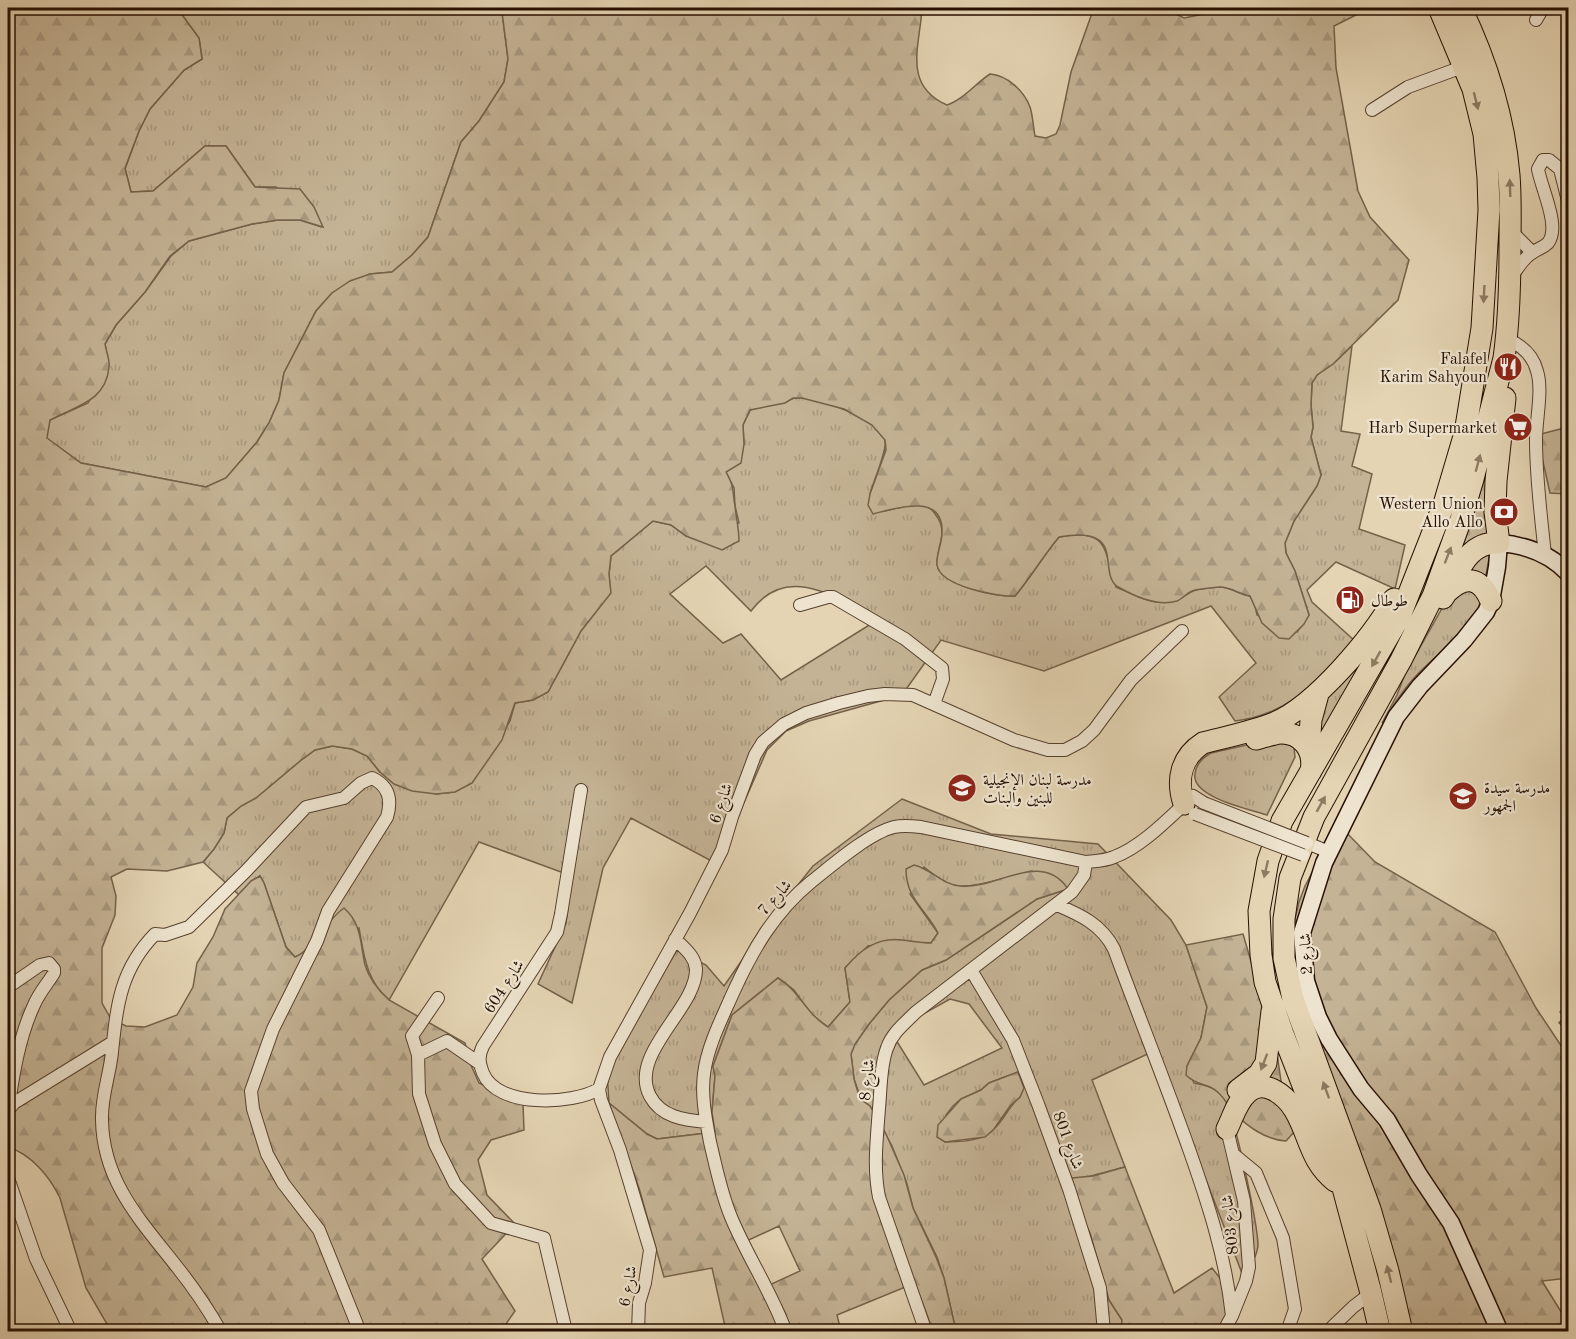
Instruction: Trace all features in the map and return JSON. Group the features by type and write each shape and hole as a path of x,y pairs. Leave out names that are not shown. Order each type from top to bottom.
{"highway":[{"path":"1380,1332 1343,1188 1265,982 1259,911 1272,849 1282,821 1400,616 1444,504 1465,433 1479,353 1489,210 1487,154 1473,89 1439,8"},
{"path":"1401,660 1473,551 1485,543 1498,543 1495,512 1496,481 1505,412 1510,230 1509,174 1500,114 1485,63 1461,8"},
{"path":"1402,1332 1388,1271 1370,1209 1293,999 1284,958 1286,899 1290,878 1314,817 1401,660 1433,596 1461,519 1485,439 1505,348"},
{"path":"1194,805 1180,789 1183,764 1195,748 1203,743 1273,723 1318,694 1384,617 1426,528 1444,504"},
{"path":"1446,594 1460,581 1472,581 1484,588 1491,601"},
{"path":"1311,771 1312,759 1309,748 1311,720 1318,694"},
{"path":"1194,805 1190,784 1191,772 1197,760 1209,751 1281,733 1298,738 1309,748"},
{"path":"1227,1129 1227,1109 1233,1096 1244,1084 1259,1074 1266,1063 1272,1005"},
{"path":"1227,1129 1237,1106 1247,1093 1259,1087 1269,1088 1283,1095 1294,1110 1309,1146 1324,1172 1343,1188"}],"street":[{"path":"1536,20 1543,8"},
{"path":"1372,110 1407,87 1465,66"},
{"path":"1509,280 1532,252 1547,243 1553,229 1539,179 1538,169 1543,160 1549,160 1566,175 1569,201"},
{"path":"1510,230 1532,252"},
{"path":"1505,348 1517,343 1533,361 1539,376 1536,467 1545,555"},
{"path":"1498,543 1522,546 1545,555 1569,573"},
{"name":"شارع 2","path":"1498,543 1497,567 1491,601 1480,621 1420,686 1396,717 1327,858 1302,933 1306,981 1318,1017 1329,1039 1361,1089 1387,1120 1419,1175 1451,1223 1500,1332"},
{"path":"800,605 833,597 905,639 942,668 943,679 934,704"},
{"name":"شارع 6","path":"638,1332 639,1303 650,1250 599,1089 610,1057 722,850 759,747 784,724 806,713 839,702 885,694 913,695 1014,740 1048,750 1065,750 1088,736 1138,673 1182,631"},
{"path":"221,1332 178,1268 132,1211 110,1167 102,1119 117,1005 128,972 141,948 155,934 165,935 189,927 246,872 306,807 344,798 367,779 372,778 382,785 390,798 387,817 328,911 310,956 273,1029 251,1091 253,1109 267,1154 283,1183 319,1230 360,1332"},
{"name":"شارع 604","path":"479,1063 483,1046 557,932 581,790"},
{"path":"1194,805 1327,858"},
{"name":"شارع 7","path":"786,1332 768,1288 730,1215 706,1122 703,1093 706,1059 747,963 772,922 806,886 863,844 895,827 921,826 1086,862 1116,857 1194,805"},
{"name":"شارع 8","path":"926,1332 876,1183 876,1148 887,1047 899,1028 940,993 1035,918 1057,904 1079,884 1086,862"},
{"path":"1057,904 1098,928 1108,938 1114,950 1174,1106 1208,1205 1229,1283 1232,1316 1223,1332"},
{"path":"675,939 693,959 695,977 690,990 653,1052 646,1075 646,1084 655,1103 668,1113 682,1119 706,1122"},
{"path":"8,987 40,965 49,963 54,969 53,976 35,1003 27,1023 11,1079 8,1110"},
{"name":"شارع 801","path":"971,970 1013,1040 1070,1189 1100,1288 1104,1332"},
{"path":"438,998 412,1036 418,1055 419,1094 435,1144 455,1184 491,1223 544,1238 565,1328 568,1332"},
{"path":"418,1055 447,1041 479,1063 486,1081 491,1086 500,1093 511,1096 555,1100 592,1094 599,1089"},
{"path":"8,1110 14,1103 113,1042"},
{"name":"شارع 803","path":"1227,1129 1244,1201 1249,1267 1232,1316"},
{"path":"1233,1154 1256,1173 1283,1238 1295,1309 1287,1332"},
{"path":"8,1178 36,1259 71,1332"},
{"path":"1327,1332 1371,1293"}],"green space":[{"path":"8,8 177,8 199,38 202,59 184,70 150,109 125,168 131,192 153,191 205,146 226,146 255,187 300,189 314,207 323,227 300,220 278,220 252,224 189,241 170,256 145,292 116,325 105,344 109,367 107,379 102,388 88,401 50,420 47,438 81,463 206,487 226,478 257,442 269,423 279,400 284,373 316,311 332,293 350,281 370,274 392,272 428,237 461,142 479,121 504,82 508,59 502,12 498,8 922,8 917,63 924,87 933,97 947,105 953,103 990,74 1003,77 1024,95 1031,110 1035,136 1046,138 1056,134 1060,125 1071,72 1091,16 1091,8 1163,8 1184,18 1223,8 1370,8 1334,26 1336,68 1358,191 1370,217 1409,260 1398,300 1333,364 1317,375 1312,383 1313,427 1311,437 1321,475 1317,486 1294,521 1285,543 1286,553 1295,571 1309,615 1304,624 1289,639 1279,638 1262,623 1250,596 1228,588 1195,590 1170,603 1140,598 1113,582 1103,544 1095,538 1081,535 1059,537 1015,596 996,595 970,589 948,579 940,572 937,557 942,533 941,520 935,512 927,507 917,506 873,514 868,505 870,494 886,450 885,440 872,425 844,409 802,398 793,398 785,403 750,410 743,425 744,444 741,463 726,472 733,489 739,541 722,550 686,536 671,525 653,521 611,556 609,574 611,593 581,631 548,692 533,700 515,703 502,740 472,783 455,792 436,794 412,791 394,784 367,756 352,749 332,746 315,750 256,798 241,806 227,818 224,833 203,862 167,871 127,869 111,877 116,896 115,915 102,948 102,1003 111,1019 126,1026 145,1027 177,1015 193,987 197,963 213,937 225,909 251,881 260,876 286,947 295,957 308,948 344,908 350,914 357,927 367,970 382,993 389,1000 465,1043 470,1063 479,1083 523,1104 524,1130 491,1140 478,1160 487,1195 515,1224 482,1259 515,1311 501,1331 111,1331 86,1288 56,1190 32,1161 8,1147"},
{"path":"177,8 498,8 502,12 508,59 504,82 479,121 461,142 428,237 392,272 370,274 332,293 316,311 284,373 279,400 269,423 257,442 226,478 206,487 81,463 46,438 50,420 88,403 109,366 105,344 116,325 145,292 171,256 189,241 252,224 278,220 300,220 322,227 276,187 255,187 226,146 205,146 153,191 131,192 125,169 150,109 184,70 202,59 199,38"},
{"path":"1352,346 1341,431 1360,434 1352,466 1372,474 1359,529 1405,545 1395,589 1336,562 1307,590 1312,602 1356,642 1302,693 1272,711 1235,721 1219,697 1256,663 1211,606 1044,671 941,640 902,695 809,721 786,731 767,750 717,864 631,818 603,868 572,1003 538,984 566,923 572,876 479,842 389,1000 375,985 367,967 359,928 309,946 302,954 295,957 286,947 260,876 251,881 239,895 203,862 224,833 227,818 241,806 256,798 315,750 333,746 352,749 367,756 380,772 436,794 454,792 472,783 510,721 515,703 533,700 548,692 581,631 610,593 611,556 653,521 671,525 686,536 739,523 734,488 726,472 744,444 743,425 750,410 784,403 795,398 805,398 845,410 871,424 880,432 885,444 870,494 883,511 915,504 925,505 932,510 938,518 942,531 937,556 938,568 950,580 996,595 1015,596 1059,537 1088,536 1102,544 1116,587 1144,599 1159,602 1178,600 1197,590 1227,588 1250,596 1257,615 1297,632 1309,615 1295,571 1286,553 1285,543 1294,521 1317,486 1321,475 1311,437 1313,427 1312,383 1317,375","holes":["706,566 751,611 765,597 779,589 794,587 809,588 825,593 872,614 871,624 781,680 741,634 723,643 670,594"]},
{"path":"1568,427 1568,494 1550,493 1537,435"},
{"path":"1490,462 1489,535 1460,555"},
{"path":"1491,549 1485,580 1467,572 1474,557"},
{"path":"1474,588 1481,603 1470,623 1410,682 1382,723 1405,674 1445,603 1450,597"},
{"path":"1400,596 1315,746 1320,706"},
{"path":"1282,737 1294,748 1295,757 1267,815 1223,801 1202,789 1196,782 1195,774 1198,764 1211,753"},
{"path":"902,799 991,834 1098,844 1171,920 1186,945 1207,1007 1201,1038 1187,1066 1194,1083 1210,1087 1223,1097 1228,1106 1239,1144 1258,1246 1245,1281 1156,1050 1092,1080 1125,1167 1083,1178 1086,1224 1109,1300 1122,1320 1121,1331 956,1331 937,1257 913,1208 907,1184 892,1146 870,1106 861,1099 854,1079 851,1054 869,1024 889,1000 922,970 946,960 1037,899 1067,889 1032,871 980,884 960,886 945,882 924,867 910,894 938,933 931,943 908,941 868,946 845,968 850,1002 828,1027 811,1014 794,990 778,978 732,1015 713,1066 715,1076 712,1112 715,1132 657,1139 647,1134 609,1103 607,1072 615,1054 677,950 706,965 724,986 770,920 813,866","holes":["950,999 969,1004 1002,1048 924,1085 891,1032","1018,1072 1020,1097 995,1128 979,1138 945,1142 946,1115 953,1106 989,1083"]},
{"path":"1342,828 1375,862 1495,932 1536,1008 1568,1056 1568,1278 1542,1281 1568,1323 1568,1331 1403,1331 1291,987 1295,919 1299,902 1321,856"},
{"path":"914,865 948,883 960,886 974,886 1017,874 1045,872 1057,878 1068,889 1037,899 946,960 922,970 889,1000 869,1024 851,1054 854,1079 860,1099 870,1106 886,1134 904,1175 913,1208 944,1278 956,1331 933,1331 915,1283 837,1315 841,1331 726,1331 712,1268 664,1277 639,1188 609,1103 647,1134 657,1139 715,1132 712,1112 715,1076 713,1066 732,1015 778,978 786,983 814,1015 828,1027 850,1002 845,968 863,950 877,943 893,940 931,943 938,933 909,888 906,869","holes":["779,1226 800,1271 763,1288 742,1243"]},
{"path":"1243,934 1276,1047 1281,1081 1294,1132 1286,1141 1271,1138 1250,1127 1238,1117 1217,1091 1193,1081 1186,1075 1187,1066 1201,1038 1207,1007 1186,945"},
{"path":"1018,1072 1024,1088 1020,1097 985,1137 945,1142 937,1137 938,1125 961,1099 981,1090 989,1083"},
{"path":"1125,1167 1174,1293 1212,1268 1235,1297 1228,1331 1121,1331 1122,1320 1109,1300 1090,1233 1068,1187 1072,1178 1093,1176"}],"shaded area":[{"path":"1568,1003 1568,1038 1563,1034 1566,1029 1559,1023 1565,1016 1560,1012"}],"place":[{"name":"Falafel Karim Sahyoun","path":"1508,367"},
{"name":"Harb Supermarket","path":"1518,427"},
{"name":"Western Union Allo Allo","path":"1504,512"},
{"name":"طوطال","path":"1350,600"},
{"name":"مدرسة لبنان الإنجيلية للبنين والبنات","path":"962,788"},
{"name":"مدرسة سيدة الجمهور","path":"1463,796"}]}
